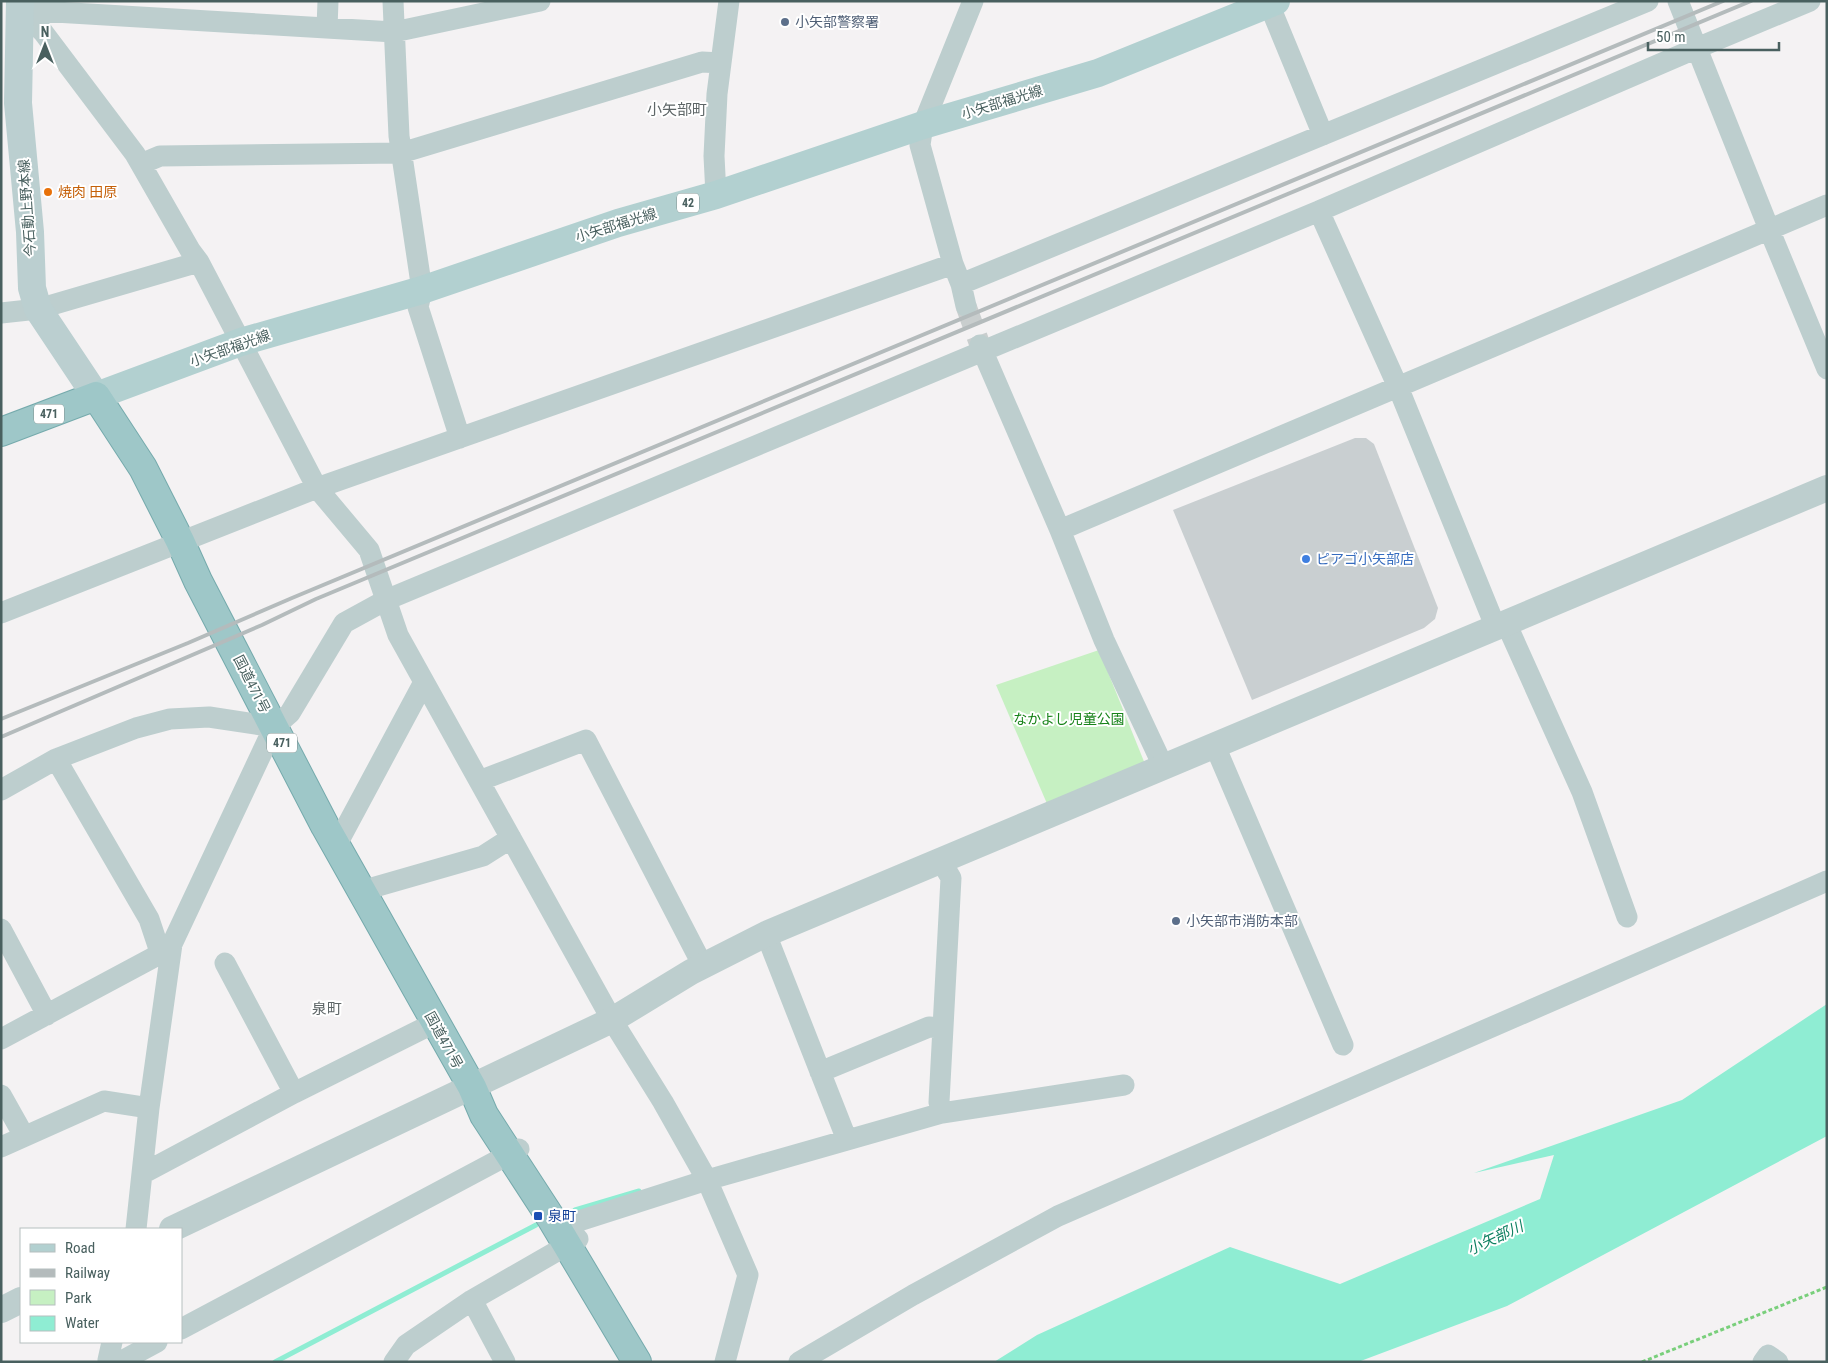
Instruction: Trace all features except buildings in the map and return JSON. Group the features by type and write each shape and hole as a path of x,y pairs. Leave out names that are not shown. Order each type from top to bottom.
{"highway":[{"name":"471","path":"1,432 96,396"},
{"name":"国道471号","path":"96,396 143,468 198,581 336,846 434,1023 472,1087 494,1111 514,1151 567,1234 657,1362"},
{"name":"国道471号","path":"567,1234 637,1362"}],"main road":[{"name":"小矢部福光線","path":"96,396 240,342 422,290 618,223 716,195 923,125 1098,73 1273,3"},
{"name":"今石動上野本線","path":"20,6 10,103 30,232 32,288 38,309 96,396"}],"street":[{"path":"327,28 328,1"},
{"path":"393,1 399,136 422,290 418,307 460,438"},
{"path":"20,6 394,32 540,1"},
{"path":"716,195 714,156 717,94 729,1"},
{"path":"966,306 920,145 923,125 973,1"},
{"path":"961,284 1648,1"},
{"path":"1678,1 1827,369"},
{"path":"136,1228 149,1108 172,944 274,727 290,713 344,623 386,600 981,349 1319,211 1810,1"},
{"path":"1273,3 1323,135"},
{"path":"20,6 43,32 135,154 190,250 199,262 317,488 369,550 398,635 612,1020 663,1102 707,1180 748,1275 725,1362"},
{"path":"141,164 160,156 401,153 702,62 721,63"},
{"path":"1060,530 1827,205"},
{"path":"1319,211 1398,386 1501,626 1582,792 1627,917"},
{"path":"1,313 38,309 199,262"},
{"path":"1,613 317,488 953,264"},
{"path":"981,349 1060,530 1104,640 1164,768"},
{"path":"174,1228 612,1020 703,966 766,934 1827,488"},
{"path":"336,846 424,682"},
{"path":"1,790 56,759 136,728 170,720 209,717 274,727"},
{"path":"479,781 586,740 703,966"},
{"path":"1215,746 1343,1045"},
{"path":"1,1039 158,955 158,946 149,919 56,759"},
{"path":"361,891 483,856 511,838"},
{"path":"941,861 951,878 939,1102 942,1113"},
{"path":"799,1362 913,1295 1058,1216 1827,881"},
{"path":"1,929 47,1015"},
{"path":"766,934 847,1140"},
{"path":"225,963 294,1093"},
{"path":"142,1174 294,1093 434,1023"},
{"path":"820,1072 929,1027 942,1028"},
{"path":"394,1362 406,1345 567,1234 707,1180 942,1113 1124,1085"},
{"path":"1,1095 24,1136"},
{"path":"1,1147 104,1101 149,1108"},
{"path":"182,1328 514,1151"},
{"path":"1,1310 20,1300"},
{"path":"472,1300 505,1362"},
{"path":"110,1362 108,1360 112,1343"},
{"path":"120,1362 155,1343"},
{"path":"1763,1362 1768,1355 1778,1362"}],"path":[{"path":"1642,1362 1827,1287"}],"green space":[{"name":"なかよし児童公園","path":"1099,650 1145,764 1048,806 996,685"}],"water":[{"name":"小矢部川","path":"1827,1004 1827,1136 1507,1306 1358,1362 994,1362 1037,1335 1230,1247 1340,1284 1540,1199 1554,1155 1474,1173 1682,1100"}],"waterway":[{"path":"575,1210 639,1191"},
{"path":"275,1362 536,1225"}],"tunnel":[{"path":"966,306 980,345"}],"railway":[{"path":"1,719 188,643 1723,1"},
{"path":"1,737 262,625 316,599 1751,1"}],"place":[{"name":"小矢部警察署","path":"785,22"},
{"name":"焼肉 田原","path":"48,192"},
{"name":"ピアゴ小矢部店","path":"1306,559"},
{"name":"小矢部市消防本部","path":"1176,921"},
{"name":"泉町","path":"538,1216"}],"district":[{"name":"小矢部町","path":"677,110"},
{"name":"泉町","path":"327,1009"}]}
